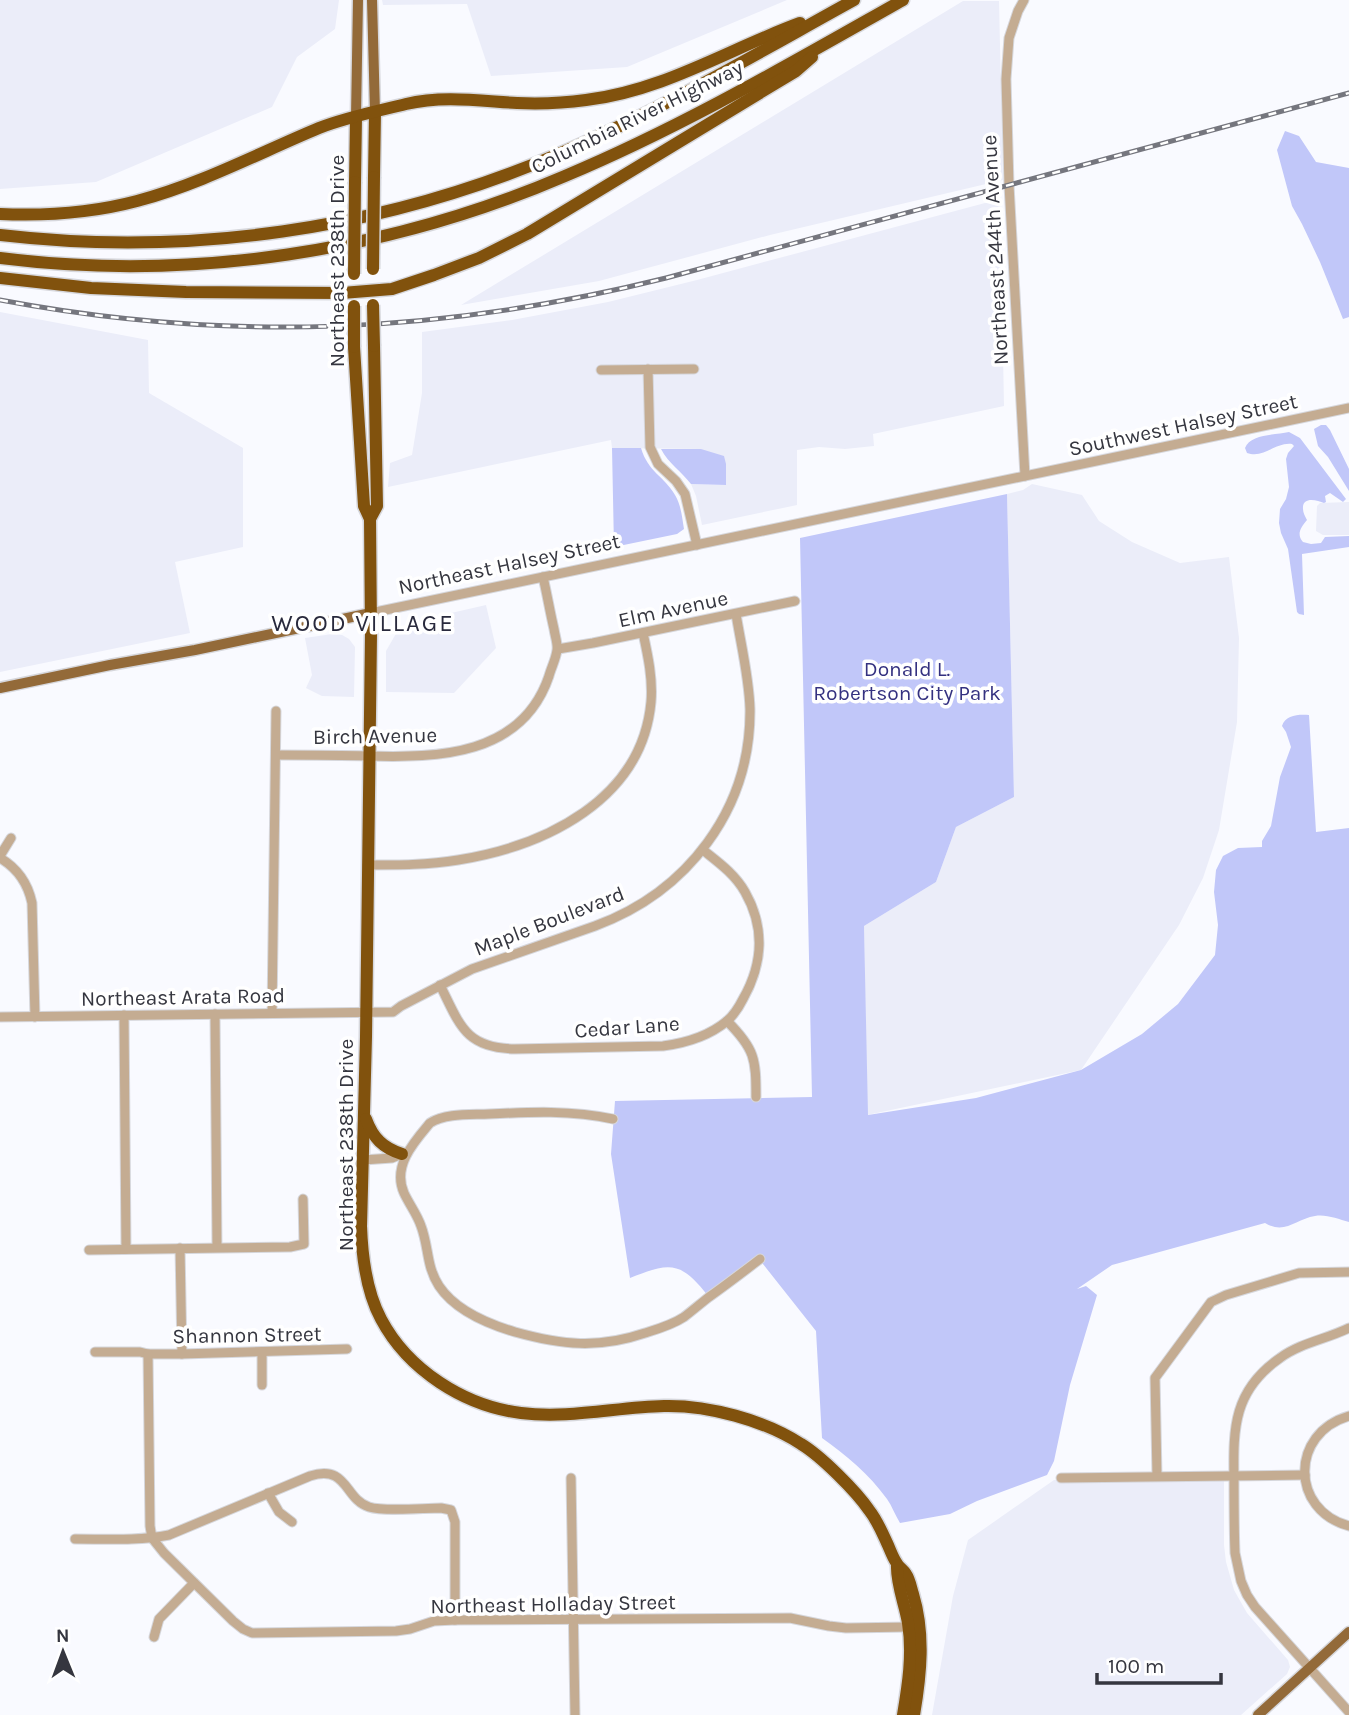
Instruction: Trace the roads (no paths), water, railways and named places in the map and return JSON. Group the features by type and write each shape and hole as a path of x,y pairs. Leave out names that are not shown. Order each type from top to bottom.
{"highway":[{"name":"Columbia River Highway","path":"0,235 93,242 218,240 336,223 422,202 518,171 585,142 707,81 854,0"},
{"name":"Columbia River Highway","path":"0,258 104,266 190,265 241,261 313,251 442,221 509,198 607,158 711,106 903,0"},
{"path":"0,214 64,214 135,202 208,177 322,127 409,103 439,99 550,103 606,98 667,80 780,30 837,10"},
{"path":"0,278 91,288 186,292 339,294 392,289 457,267 518,238 796,71 840,35"},
{"name":"Northeast 238th Drive","path":"370,519 377,506 373,305 375,112"},
{"name":"Northeast 238th Drive","path":"356,117 354,347 364,506 370,519 371,613 361,1243 379,1316 388,1332 418,1365 441,1384 482,1404 520,1413 561,1414 690,1407 760,1424 802,1444 870,1510 897,1565 897,1576 914,1627"},
{"path":"365,1112 374,1137 384,1146 404,1153"},
{"path":"903,1715 914,1627"},
{"path":"914,1627 920,1671 914,1715"}],"main road":[{"name":"Northeast 238th Drive","path":"356,117 358,0"},
{"name":"Northeast 238th Drive","path":"372,0 375,112"},
{"name":"Northeast Halsey Street","path":"0,688 371,613"},
{"path":"1258,1715 1349,1632"}],"street":[{"name":"Northeast 244th Avenue","path":"1024,0 1009,38 1006,64 1008,162 1025,475"},
{"path":"648,369 650,447 658,464 685,494 697,545"},
{"path":"601,370 694,369"},
{"name":"Southwest Halsey Street","path":"1025,475 1349,408"},
{"name":"Northeast Halsey Street","path":"371,613 1025,475"},
{"path":"543,577 558,649"},
{"name":"Elm Avenue","path":"558,649 795,601"},
{"name":"Maple Boulevard","path":"366,1012 381,1012 401,1006 472,969 615,919 649,900 703,850 731,800 742,770 746,747 749,696 736,614"},
{"path":"367,865 442,863 505,850 548,834 582,814 610,792 632,764 646,730 651,686 643,633"},
{"name":"Birch Avenue","path":"276,755 405,757 468,748 504,734 521,720 537,701 558,649"},
{"path":"272,1013 276,711"},
{"path":"11,838 0,857 21,876 30,893 35,1017"},
{"name":"Cedar Lane","path":"440,985 465,1031 482,1044 503,1049 663,1046 681,1044 699,1037 727,1021 737,1010 754,976 759,954 758,924 744,889 703,850"},
{"name":"Northeast Arata Road","path":"0,1017 366,1012"},
{"path":"215,1014 217,1247"},
{"path":"124,1015 126,1249"},
{"path":"727,1021 739,1032 752,1052 756,1070 756,1097"},
{"path":"363,1160 392,1158 404,1153 435,1119 456,1115 547,1111 613,1119"},
{"path":"404,1153 401,1184 419,1219 429,1268 434,1279 451,1299 471,1314 505,1329 569,1343 592,1345 616,1342 666,1326 684,1317 760,1259"},
{"path":"89,1250 290,1247 304,1244 303,1199"},
{"path":"180,1248 182,1354"},
{"path":"1157,1476 1155,1378 1211,1302 1226,1294 1298,1273 1349,1272"},
{"path":"1349,1328 1282,1356 1255,1381 1242,1403 1235,1429 1234,1475 1235,1553 1247,1595 1349,1712"},
{"name":"Shannon Street","path":"95,1352 182,1354 347,1349"},
{"path":"262,1352 262,1385"},
{"path":"148,1354 152,1538"},
{"path":"1349,1416 1334,1422 1318,1436 1308,1451 1305,1475 1309,1494 1320,1510 1327,1517 1349,1526"},
{"path":"75,1539 152,1538 169,1535 310,1476 330,1474 342,1480 358,1499 371,1507 451,1510 455,1522 455,1620"},
{"path":"1062,1478 1305,1475"},
{"path":"571,1478 575,1715"},
{"path":"268,1493 279,1512 292,1522"},
{"name":"Northeast Holladay Street","path":"152,1538 233,1621 252,1633 396,1631 434,1621 455,1620 790,1618 846,1628 914,1627"},
{"path":"154,1637 159,1619 194,1583"}],"railway":[{"path":"0,300 85,314 169,323 252,327 417,321 499,311 582,297 666,278 1349,93"}],"district":[{"name":"WOOD VILLAGE","path":"363,623"}],"park label":[{"name":"Donald L. Robertson City Park","path":"907,681"}]}
